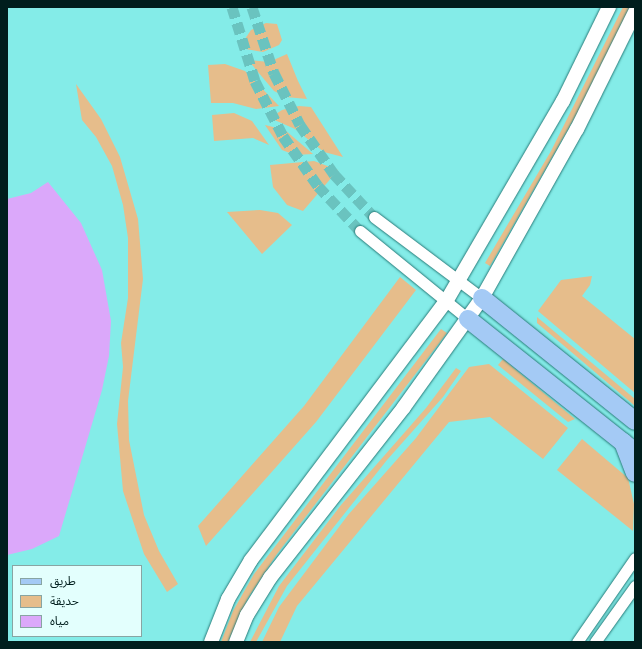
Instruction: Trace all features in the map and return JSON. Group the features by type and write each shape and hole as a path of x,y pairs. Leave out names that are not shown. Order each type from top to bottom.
{"main road":[{"path":"482,298 635,421"},
{"path":"468,319 629,447 635,473"}],"street":[{"path":"211,642 228,599 251,560 448,300 563,101 608,7"},
{"path":"236,642 247,615 270,578 468,319 482,298 577,129 635,12"},
{"path":"374,217 458,282 482,298"},
{"path":"360,231 448,300 468,319"},
{"path":"577,642 635,558"},
{"path":"595,642 635,586"}],"green space":[{"path":"623,7 630,7 587,96 490,266 485,263 551,151"},
{"path":"266,23 277,24 282,40 279,45 263,52 239,48 251,30"},
{"path":"287,54 307,99 286,97 274,91 248,60 269,62"},
{"path":"225,64 245,71 279,106 256,109 233,103 211,103 208,65"},
{"path":"76,84 101,119 120,157 138,219 143,279 128,401 129,440 144,515 159,551 178,584 167,592 144,554 123,491 117,424 123,367 121,343 128,298 128,238 123,205 112,166 96,137 82,120"},
{"path":"299,106 311,107 343,157 324,152 295,129 270,118 282,110"},
{"path":"234,113 252,121 269,145 253,138 214,141 212,115"},
{"path":"265,125 285,130 313,154 295,155 282,150"},
{"path":"314,161 338,170 303,211 287,205 273,187 270,165"},
{"path":"260,210 278,213 292,225 262,254 227,212"},
{"path":"592,276 590,285 582,296 635,339 635,393 538,311 561,280"},
{"path":"400,277 416,290 316,422 206,546 198,526 304,406"},
{"path":"537,317 635,399 635,406 537,323"},
{"path":"441,329 447,333 277,554 248,598 228,642 221,642 233,611 254,574"},
{"path":"503,359 575,419 568,422 498,365"},
{"path":"489,364 568,428 543,459 490,417 449,422 297,606 280,642 262,642 279,607 348,515 416,438 469,367"},
{"path":"456,368 461,371 443,397 387,460 287,586 256,642 250,642 279,586 341,505 426,408"},
{"path":"582,439 628,478 634,504 633,531 557,470"}],"water":[{"path":"48,182 81,223 102,270 111,321 109,356 102,390 59,536 32,549 7,555 7,199 31,193"}],"tunnel":[{"path":"232,7 255,81 283,136 318,186 360,231"},
{"path":"252,7 274,73 300,125 334,174 374,217"}]}
